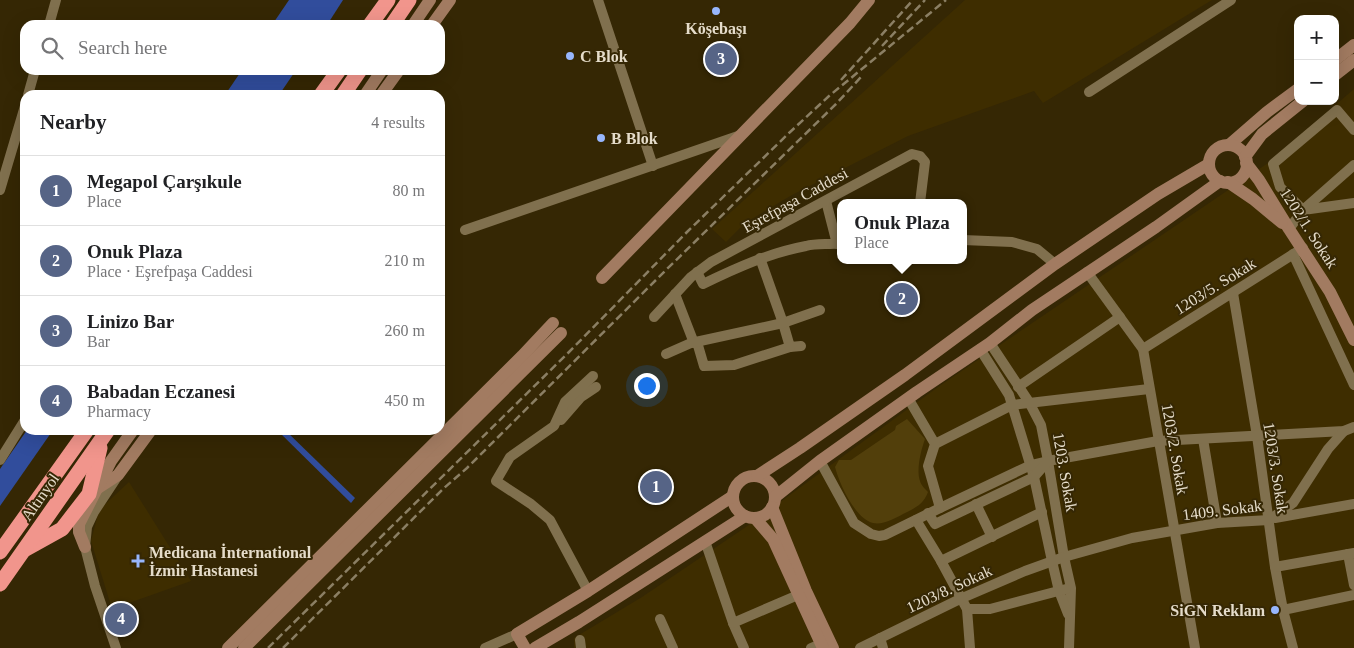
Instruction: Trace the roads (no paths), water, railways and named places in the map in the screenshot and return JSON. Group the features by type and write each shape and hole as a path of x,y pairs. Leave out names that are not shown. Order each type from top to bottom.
{"highway":[{"path":"374,20 388,0"},
{"path":"395,20 409,0"},
{"path":"324,90 335,75"},
{"path":"346,90 357,75"},
{"name":"Altınyol","path":"0,552 83,435"},
{"path":"24,550 62,529 93,491 105,435"},
{"name":"Altınyol","path":"2,581 105,435"}],"street":[{"path":"50,20 56,0"},
{"path":"416,20 430,0"},
{"path":"436,20 450,0"},
{"path":"598,0 653,166"},
{"path":"602,278 850,23 868,0"},
{"path":"1088,92 1231,0"},
{"path":"1339,57 1354,46"},
{"path":"1339,72 1354,60"},
{"path":"29,90 34,75"},
{"path":"368,90 379,75"},
{"path":"385,90 395,75"},
{"path":"1229,145 1267,112 1294,92"},
{"path":"1246,160 1262,134 1298,105"},
{"path":"1303,210 1280,187 1273,164 1337,110 1354,130"},
{"path":"0,190 20,123"},
{"path":"465,230 739,136"},
{"path":"535,648 628,592 706,541 750,517 765,514 773,502 820,461 985,346 1032,310 1224,182 1234,182 1239,179 1246,169 1246,160 1239,148 1229,145 1217,148 1212,152 1210,158 1209,164 1212,174 1224,182 1253,199 1289,229 1303,210 1354,165"},
{"name":"Eşrefpaşa Caddesi","path":"654,317 697,272 712,262 912,154 920,156 925,162 920,199"},
{"name":"1202/1. Sokak","path":"1246,160 1289,229 1354,385"},
{"path":"757,476 905,374 1055,264 1158,194 1209,164"},
{"path":"826,201 837,237"},
{"path":"1303,210 1354,203"},
{"path":"967,240 1012,242 1029,246 1037,249 1055,264"},
{"path":"697,272 703,284 760,258 809,245 837,243"},
{"name":"1202/1. Sokak","path":"1298,251 1330,292 1354,340"},
{"name":"1203/5. Sokak","path":"1143,350 1298,251"},
{"path":"675,294 704,366 734,364 795,347 783,323 760,258"},
{"name":"1203/2. Sokak","path":"1087,272 1143,350 1195,648"},
{"name":"1203/3. Sokak","path":"1232,292 1257,436 1275,566 1283,610 1293,648"},
{"path":"666,354 695,342 783,323 820,310"},
{"path":"1018,387 1120,317"},
{"path":"244,648 557,328 515,363 445,433"},
{"name":"1203. Sokak","path":"985,346 1030,402 1041,425 1070,588 1069,648"},
{"name":"1203. Sokak","path":"985,346 1009,395 1031,465 1059,591 1070,620"},
{"path":"554,426 566,402 593,376"},
{"path":"588,591 550,520 496,481 510,457 554,426 581,397 596,386"},
{"path":"940,508 928,466 935,444 1012,405 1149,389"},
{"path":"908,398 935,444"},
{"path":"0,460 20,428"},
{"path":"820,461 854,523 863,530 879,536 885,535 1031,465 1158,441 1349,429"},
{"name":"1409. Sokak","path":"1052,561 1132,538 1217,523 1269,520 1293,503 1328,449 1349,429"},
{"path":"116,648 95,586 79,532 79,524 93,491 129,435"},
{"path":"85,547 88,528 94,512 147,435"},
{"path":"228,648 442,435"},
{"path":"1203,439 1217,523"},
{"path":"928,514 935,524 1034,477 1048,462"},
{"path":"93,491 118,475"},
{"path":"757,476 770,483 773,488 773,502 806,591 823,646 773,539 750,517 741,514 734,506 732,496 735,486 742,479 757,476"},
{"path":"485,648 517,634 588,591 732,496"},
{"path":"976,504 992,537"},
{"path":"1269,520 1354,504"},
{"path":"941,561 1042,512"},
{"path":"916,520 941,561 966,609 970,648"},
{"path":"62,529 74,535 85,547"},
{"path":"706,541 733,623 744,648"},
{"path":"1275,566 1351,553 1354,584"},
{"name":"1203/8. Sokak","path":"860,648 881,643 960,598 1052,561"},
{"path":"966,609 990,608 1070,588"},
{"path":"733,623 798,595"},
{"path":"1283,610 1354,595"},
{"path":"660,619 673,648"},
{"path":"517,634 525,648"}],"water":[{"path":"289,0 343,0 330,20 275,20"},
{"path":"239,75 293,75 282,90 228,90"},
{"path":"24,435 50,435 0,506 0,469"},
{"path":"282,435 290,435 355,498 351,503"}],"railway":[{"path":"841,80 913,0"},
{"path":"882,46 925,0"},
{"path":"268,648 789,133 829,96 946,0"},
{"path":"283,648 836,104 861,77"}],"place":[{"name":"Köşebaşı","path":"716,11"},
{"name":"C Blok","path":"570,56"},
{"name":"Linizo Bar","path":"721,59"},
{"name":"B Blok","path":"601,138"},
{"name":"Onuk Plaza","path":"902,299"},
{"name":"Megapol Çarşıkule","path":"656,487"},
{"name":"Medicana İnternational İzmir Hastanesi","path":"138,561"},
{"name":"SiGN Reklam","path":"1275,610"},
{"name":"Babadan Eczanesi","path":"121,619"}]}
